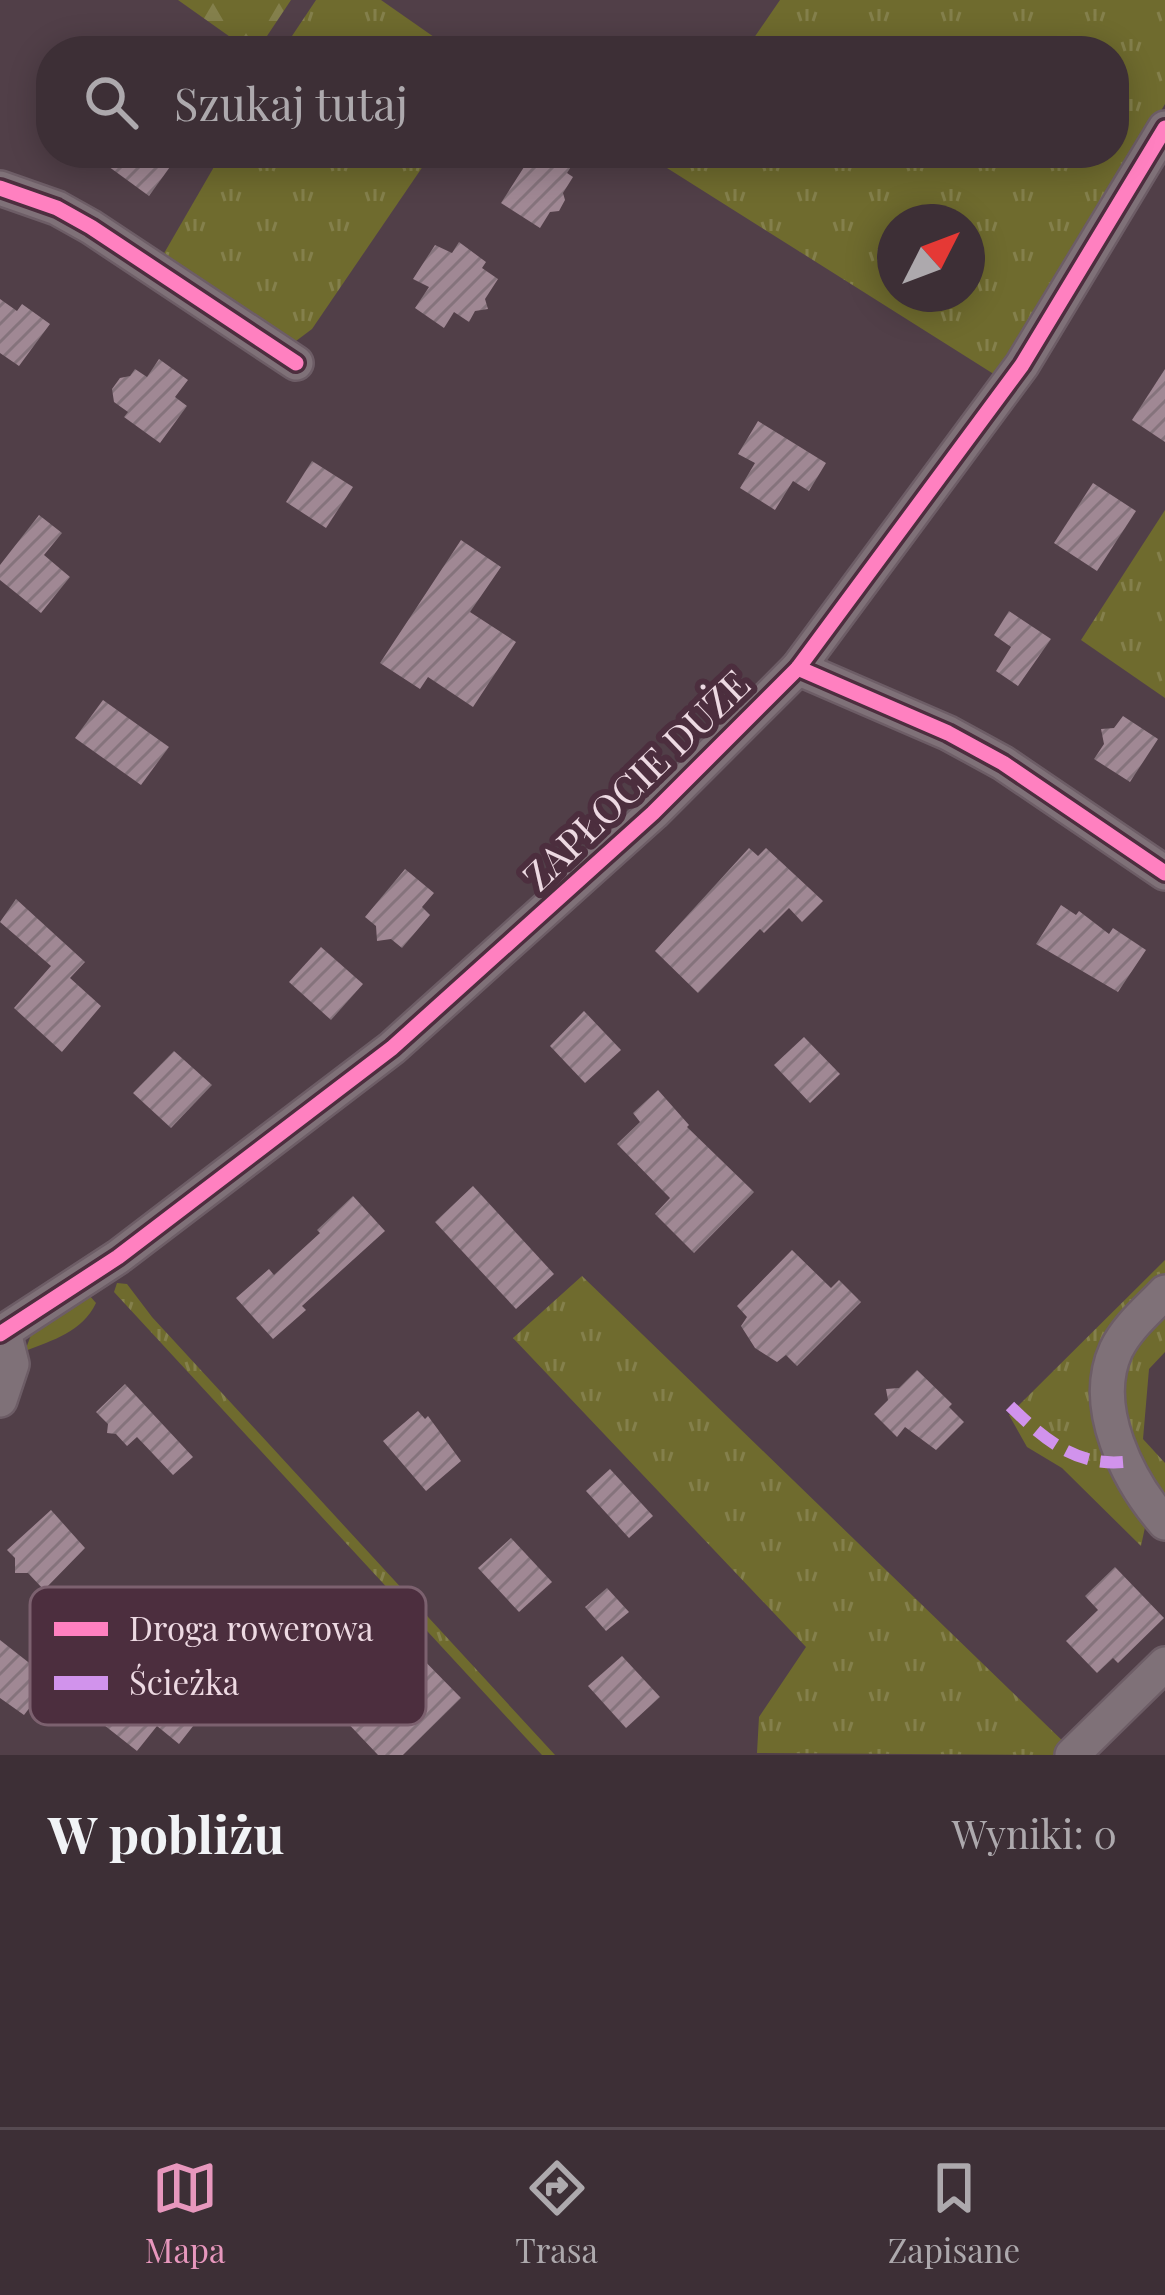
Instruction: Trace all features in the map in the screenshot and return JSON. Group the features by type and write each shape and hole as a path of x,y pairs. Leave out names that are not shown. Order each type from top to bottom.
{"street":[{"name":"ZAPŁOCIE DUŻE","path":"2,1333 118,1257 392,1048 653,813 798,668 1022,365 1165,128"},
{"path":"0,188 57,208 91,227 296,362"},
{"path":"798,668 948,733 1003,763 1165,873"},
{"path":"1165,1292 1130,1329 1115,1352 1110,1375 1114,1436 1123,1462 1165,1523"},
{"path":"0,1400 12,1364 2,1333"},
{"path":"1072,1755 1165,1664"}],"green space":[{"path":"178,0 291,0 267,36 229,36"},
{"path":"316,0 381,0 433,36 292,36"},
{"path":"780,0 1165,0 1165,104 1129,164 1129,36 755,36"},
{"path":"213,168 422,168 312,329 296,341 275,340 159,262"},
{"path":"667,168 1126,168 1000,378 895,312 985,312 985,204 877,204 877,300"},
{"path":"1165,510 1165,698 1081,640"},
{"path":"1165,1260 1165,1279 1103,1355 1147,1518 1141,1546 1062,1468 1027,1447 1009,1415"},
{"path":"582,1276 1070,1748 1062,1755 757,1753 759,1717 806,1647 513,1338"},
{"path":"117,1283 127,1284 400,1587 387,1587 114,1292"},
{"path":"89,1295 96,1303 83,1321 66,1334 25,1351 34,1327"},
{"path":"1165,1307 1165,1352 1149,1369 1143,1439 1165,1463 1165,1510 1122,1434 1122,1363"},
{"path":"426,1615 555,1755 542,1755 426,1630"}],"building":[{"path":"111,168 169,168 149,196"},
{"path":"523,168 570,168 567,173 573,177 563,193 565,200 540,228 501,203"},
{"path":"459,242 486,262 482,268 498,279 485,299 488,309 475,311 469,322 454,312 444,328 415,308 429,287 413,279 435,245 452,253"},
{"path":"0,299 17,311 22,304 50,324 19,366 0,353"},
{"path":"159,359 188,380 175,397 187,406 160,443 124,417 128,412 114,402 112,389 135,369 147,377"},
{"path":"1165,369 1165,442 1132,420"},
{"path":"758,421 826,463 809,491 793,481 775,510 740,488 755,463 738,454"},
{"path":"312,461 353,487 326,528 286,502"},
{"path":"1093,483 1136,511 1097,571 1054,543"},
{"path":"39,515 62,533 44,555 70,577 41,613 0,580 0,565"},
{"path":"461,540 501,567 470,612 516,642 473,707 428,677 420,689 380,663"},
{"path":"1009,611 1051,639 1018,686 996,671 1011,647 994,635"},
{"path":"103,700 169,747 141,785 75,738"},
{"path":"1123,716 1158,739 1130,782 1094,759 1104,744 1101,729 1114,728"},
{"path":"749,848 758,856 766,848 823,901 802,922 789,908 764,933 760,929 698,993 655,951"},
{"path":"405,869 434,893 422,907 430,915 402,948 391,939 377,941 376,926 365,917"},
{"path":"16,899 85,962 70,978 101,1006 62,1052 14,1008 51,966 0,922"},
{"path":"1061,905 1076,915 1079,911 1109,934 1113,928 1146,950 1118,992 1036,944"},
{"path":"321,947 363,984 331,1020 289,982"},
{"path":"584,1011 621,1050 585,1083 550,1046"},
{"path":"804,1037 840,1074 810,1103 774,1065"},
{"path":"174,1051 212,1085 171,1128 133,1093"},
{"path":"658,1090 687,1127 754,1192 694,1253 655,1214 670,1198 617,1144 640,1122 633,1113"},
{"path":"473,1186 554,1274 516,1309 435,1222"},
{"path":"353,1196 385,1231 302,1306 306,1310 273,1339 236,1298 269,1269 274,1275"},
{"path":"792,1250 831,1288 839,1280 861,1302 797,1366 786,1355 777,1362 755,1348 741,1326 747,1317 737,1306"},
{"path":"917,1370 964,1422 936,1450 905,1427 897,1437 874,1414 888,1400 886,1389 899,1388"},
{"path":"125,1384 193,1457 173,1475 137,1437 127,1446 116,1434 107,1433 108,1424 96,1412"},
{"path":"418,1411 425,1419 428,1416 461,1461 426,1491 383,1441"},
{"path":"610,1469 653,1516 629,1538 586,1491"},
{"path":"51,1510 85,1548 47,1587 28,1573 15,1573 15,1558 7,1550"},
{"path":"511,1538 552,1582 519,1612 478,1568"},
{"path":"1115,1567 1164,1618 1118,1663 1113,1658 1097,1673 1066,1641 1098,1610 1085,1596"},
{"path":"607,1588 629,1612 606,1631 585,1607"},
{"path":"0,1640 30,1664 30,1707 24,1715 0,1698"},
{"path":"622,1656 660,1697 626,1728 588,1686"},
{"path":"426,1662 461,1698 403,1755 378,1755 350,1725 426,1725"},
{"path":"104,1725 194,1725 179,1744 157,1726 137,1751"}],"marked path":[{"path":"1010,1406 1061,1448 1089,1459 1123,1462"}],"cycle path":[{"path":"0,1334 118,1257 392,1048 653,813 798,668 1022,365 1165,128"},
{"path":"0,188 57,208 91,227 296,363"},
{"path":"798,668 948,733 1003,763 1165,873"}]}
